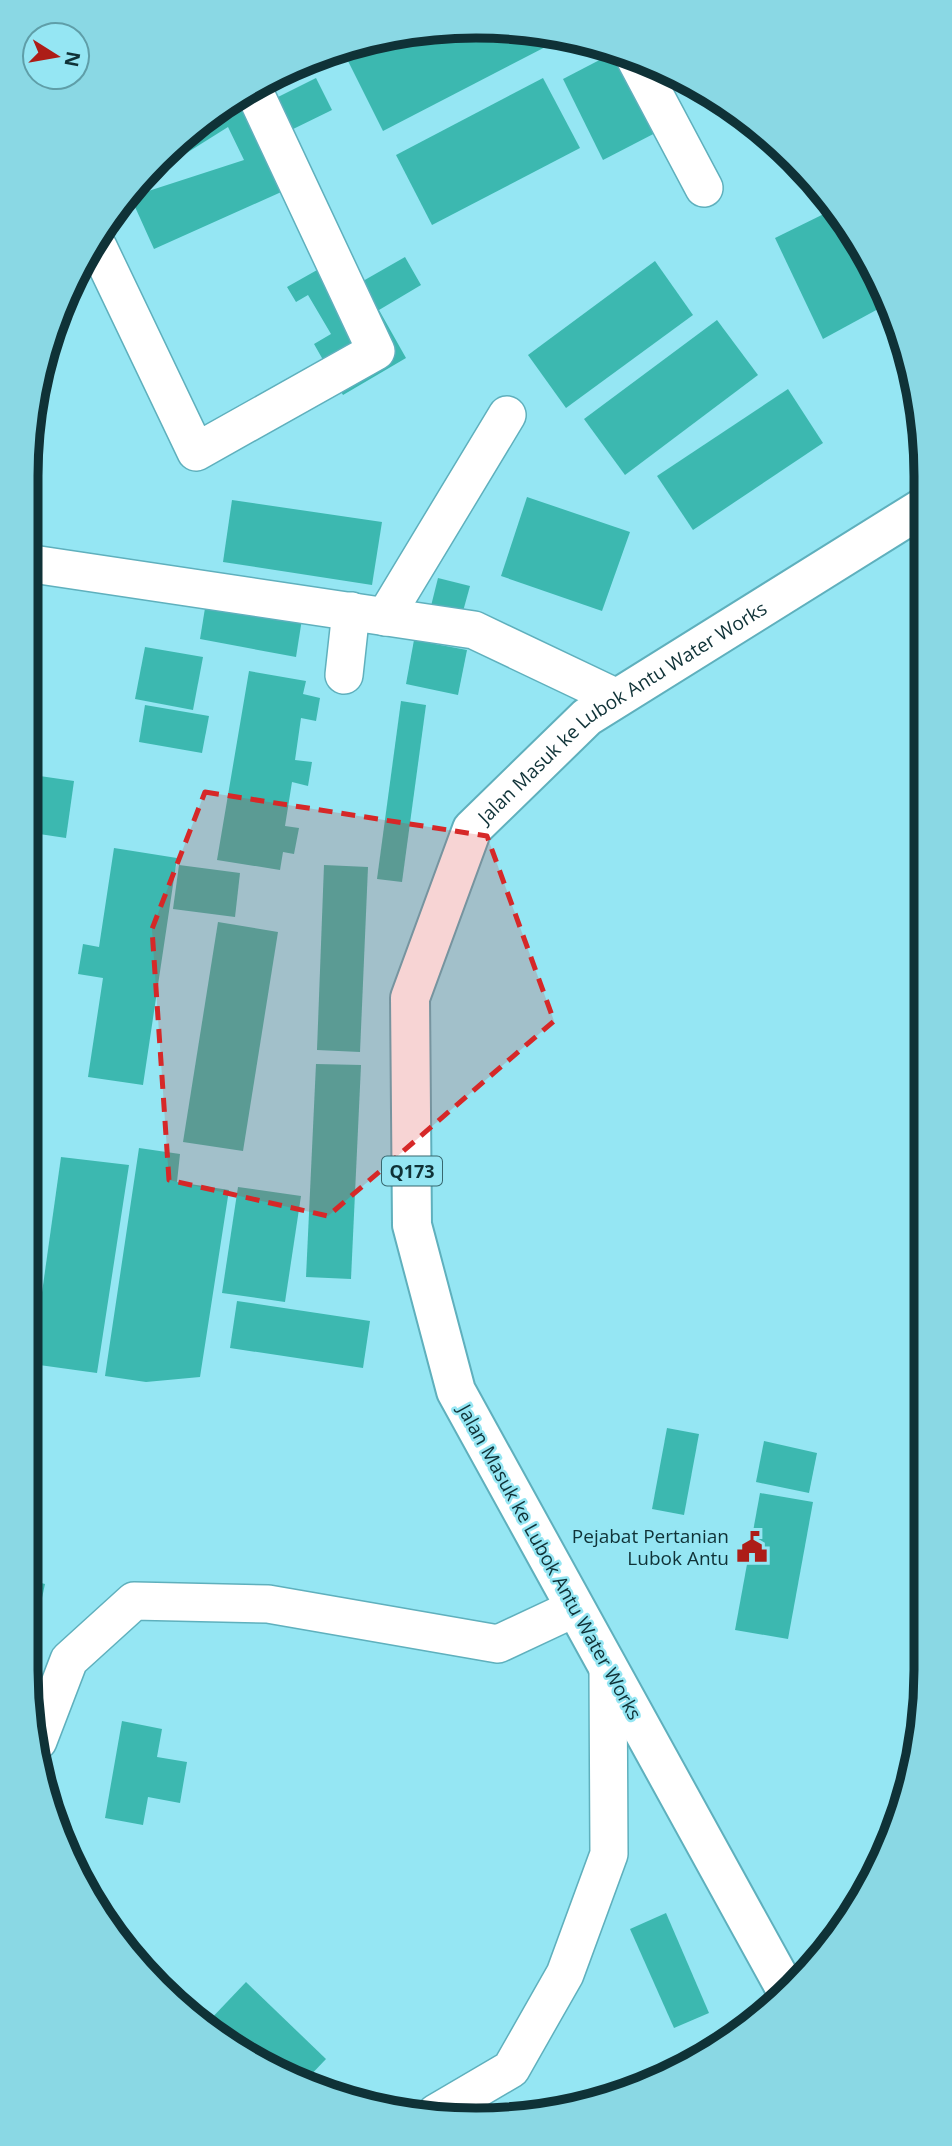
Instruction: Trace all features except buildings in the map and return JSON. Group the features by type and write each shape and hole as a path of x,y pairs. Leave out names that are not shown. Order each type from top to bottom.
{"main road":[{"name":"Jalan Masuk ke Lubok Antu Water Works","path":"782,1982 456,1391 412,1225 410,998 472,829 587,717 914,513"}],"street":[{"path":"642,72 704,188"},
{"path":"100,252 195,452 376,351 257,97"},
{"path":"344,675 368,614 507,415"},
{"path":"38,565 474,630 617,698"},
{"path":"42,1729 69,1660 134,1601 268,1604 498,1644 575,1608"},
{"path":"446,2107 511,2069 565,1973 608,1854 608,1667"}],"highlighted area":[{"path":"205,792 487,836 554,1021 328,1216 169,1180 152,929"}],"place":[{"name":"Pejabat Pertanian Lubok Antu","path":"752,1547"}]}
